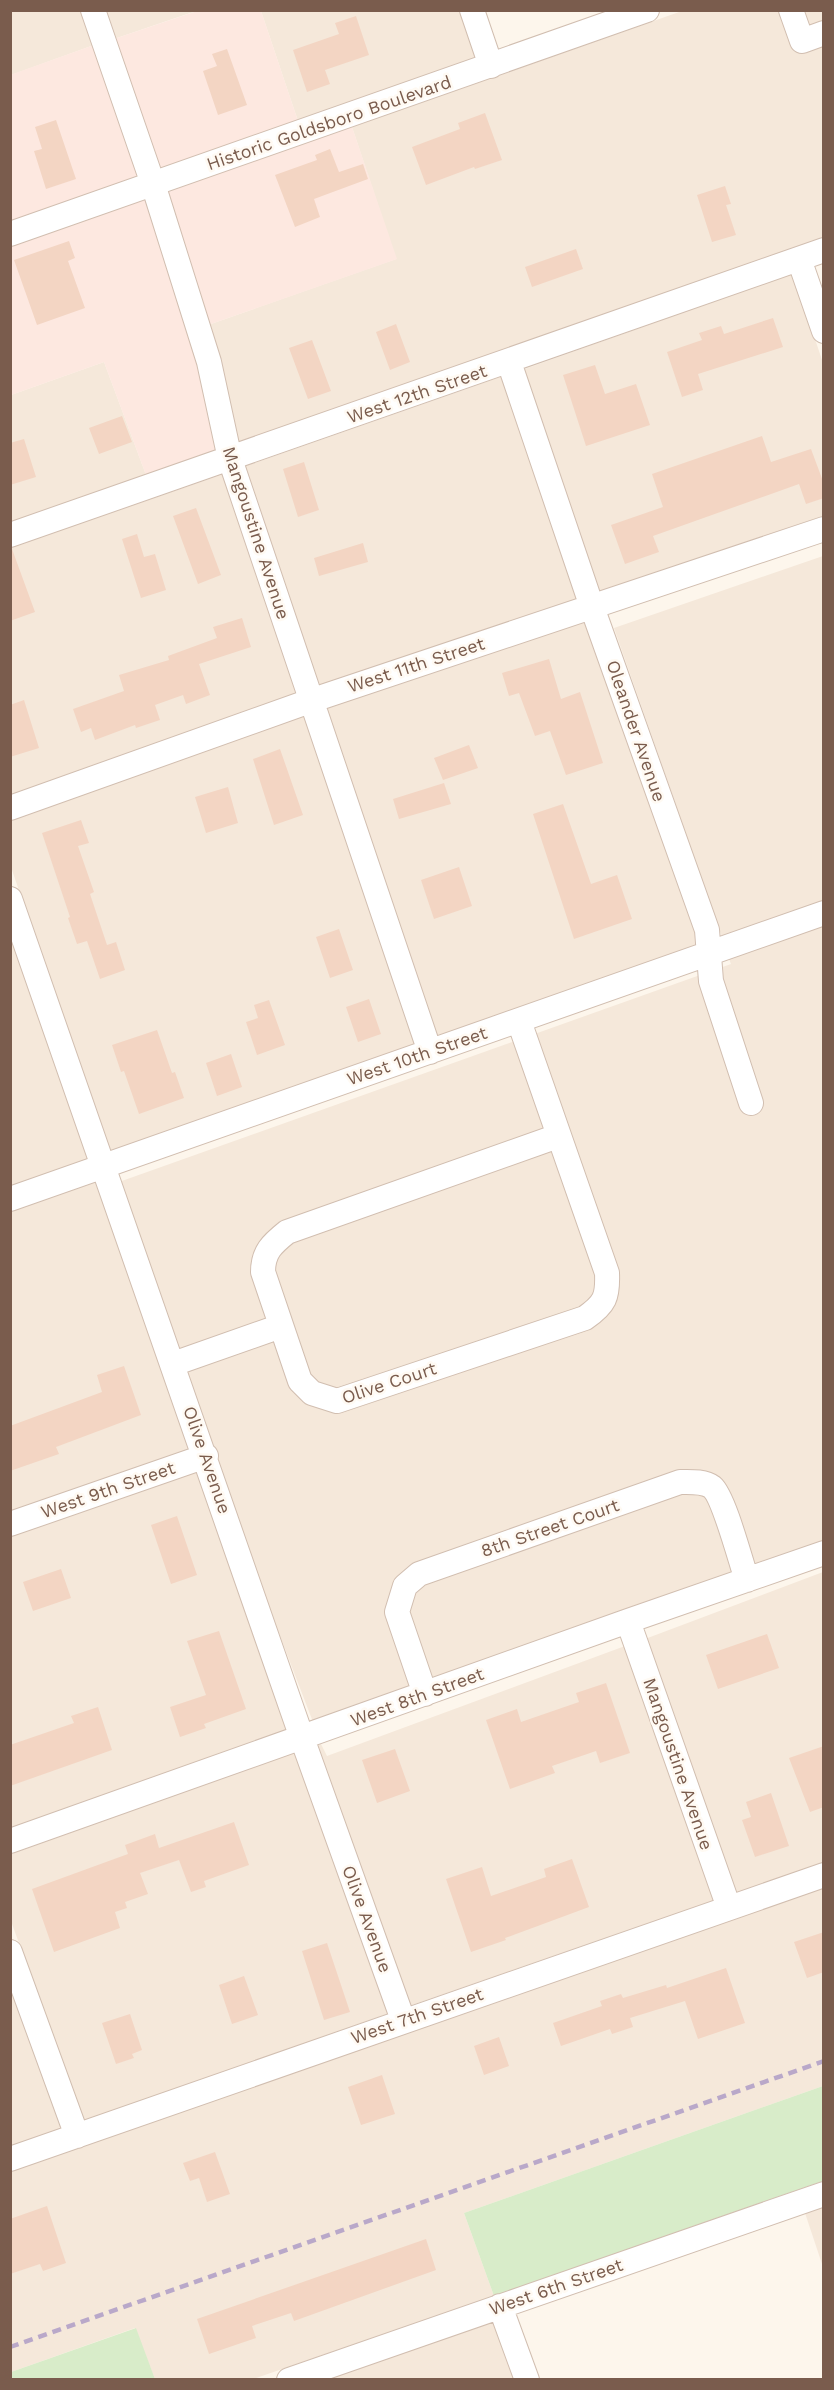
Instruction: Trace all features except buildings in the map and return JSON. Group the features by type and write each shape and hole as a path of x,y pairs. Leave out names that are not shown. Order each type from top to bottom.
{"street":[{"name":"Mangoustine Avenue","path":"93,10 153,184 209,362 230,459 430,1052"},
{"path":"472,10 491,66"},
{"name":"Historic Goldsboro Boulevard","path":"10,234 647,10"},
{"path":"791,10 802,41 824,33"},
{"name":"West 12th Street","path":"10,535 824,250"},
{"path":"799,259 824,331"},
{"name":"Oleander Avenue","path":"509,362 592,607 707,930 711,981 751,1103"},
{"name":"West 11th Street","path":"10,808 310,701 824,529"},
{"name":"Olive Avenue","path":"10,899 206,1456 302,1738 404,2020"},
{"name":"West 10th Street","path":"10,1199 824,913"},
{"name":"Olive Court","path":"519,1021 607,1273 608,1290 600,1307 585,1318 337,1401 312,1393 300,1381 263,1272 263,1258 272,1244 287,1232 558,1136"},
{"path":"173,1364 281,1326"},
{"name":"West 9th Street","path":"10,1524 206,1456"},
{"name":"8th Street Court","path":"425,1694 397,1612 405,1586 419,1574 429,1570 680,1482 696,1482 712,1487 720,1500 747,1580"},
{"name":"West 8th Street","path":"10,1841 824,1553"},
{"name":"Mangoustine Avenue","path":"628,1621 729,1908"},
{"name":"West 7th Street","path":"10,2159 824,1875"},
{"path":"10,1952 77,2136"},
{"name":"West 6th Street","path":"289,2379 824,2194"},
{"path":"500,2306 527,2379"}],"shaded area":[{"path":"104,10 196,11 114,39"},
{"path":"10,11 82,11 94,45 11,75"},
{"path":"197,11 261,11 298,121 159,169 114,39"},
{"path":"261,11 461,11 478,59 298,121"},
{"path":"682,11 823,11 823,238 237,444 208,325 396,259 352,127"},
{"path":"94,45 139,176 11,222 10,75"},
{"path":"352,127 397,259 208,325 166,191"},
{"path":"147,198 199,364 218,451 146,475 104,362 11,395 10,247"},
{"path":"793,273 823,363 823,516 599,593 522,370"},
{"path":"104,362 146,475 11,522 11,395"},
{"path":"503,376 579,599 316,687 243,467"},
{"path":"224,474 296,693 11,796 11,547"},
{"path":"823,556 823,901 722,937 614,628"},
{"path":"587,621 696,932 697,945 436,1037 323,709"},
{"path":"304,715 416,1044 108,1153 11,867 10,821"},
{"path":"823,926 823,1541 633,1606 313,1722 267,1602 119,1182 731,964 729,959"},
{"path":"10,931 89,1159 10,1186"},
{"path":"97,1181 192,1449 10,1512 10,1211"},
{"path":"200,1471 289,1730 11,1829 10,1537"},
{"path":"823,1572 823,1863 735,1893 645,1639"},
{"path":"625,1646 716,1900 409,2006 316,1745 321,1744 327,1756"},
{"path":"296,1752 390,2013 83,2121 11,1921 11,1854"},
{"path":"823,1888 823,2086 464,2213 494,2296 253,2379 155,2379 135,2328 11,2372 10,2171"},
{"path":"10,1982 63,2128 10,2146"},
{"path":"823,2206 823,2267 805,2213"},
{"path":"495,2321 516,2380 325,2380"}],"green space":[{"path":"823,2086 823,2181 494,2296 464,2213"},
{"path":"136,2328 155,2379 11,2379 11,2372"}],"railway":[{"path":"10,2347 824,2061"}]}
